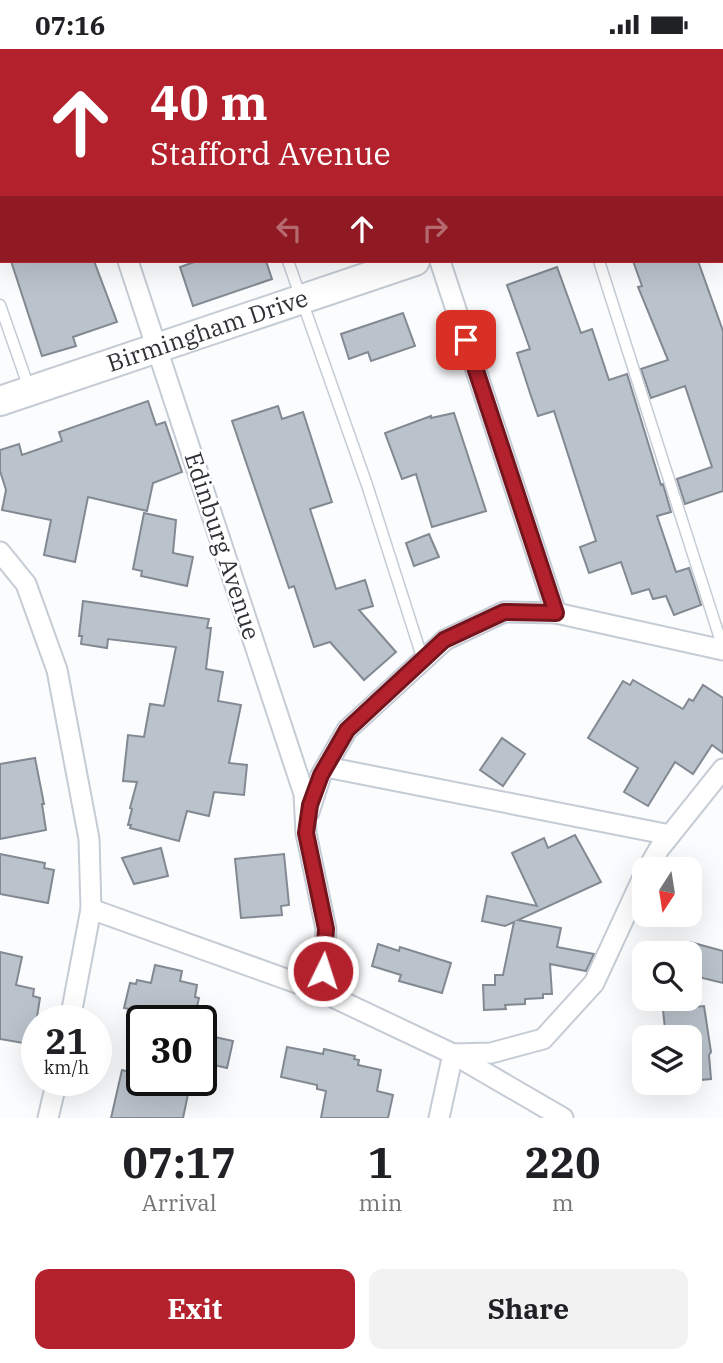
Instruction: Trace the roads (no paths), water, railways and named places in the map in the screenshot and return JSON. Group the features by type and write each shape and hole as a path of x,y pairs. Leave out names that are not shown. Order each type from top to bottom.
{"main road":[{"name":"Birmingham Drive","path":"0,401 409,263"}],"street":[{"name":"Edinburg Avenue","path":"129,263 304,794 306,833"},
{"path":"441,263 556,613"},
{"path":"0,552 26,584 57,670 89,839 91,909 72,1005"},
{"path":"322,992 326,929 306,833 310,805 326,767 347,730 444,640 504,612 556,613 723,649"},
{"path":"326,767 670,835"},
{"path":"656,857 670,835 721,774"},
{"path":"453,1054 491,1053 542,1039 594,983 632,901"},
{"path":"91,909 322,992 453,1054 563,1118"},
{"path":"439,1118 453,1054"},
{"path":"48,1118 53,1096"}],"lane":[{"path":"289,263 367,485 423,660"},
{"path":"600,263 723,649"},
{"path":"0,305 30,391"}]}
